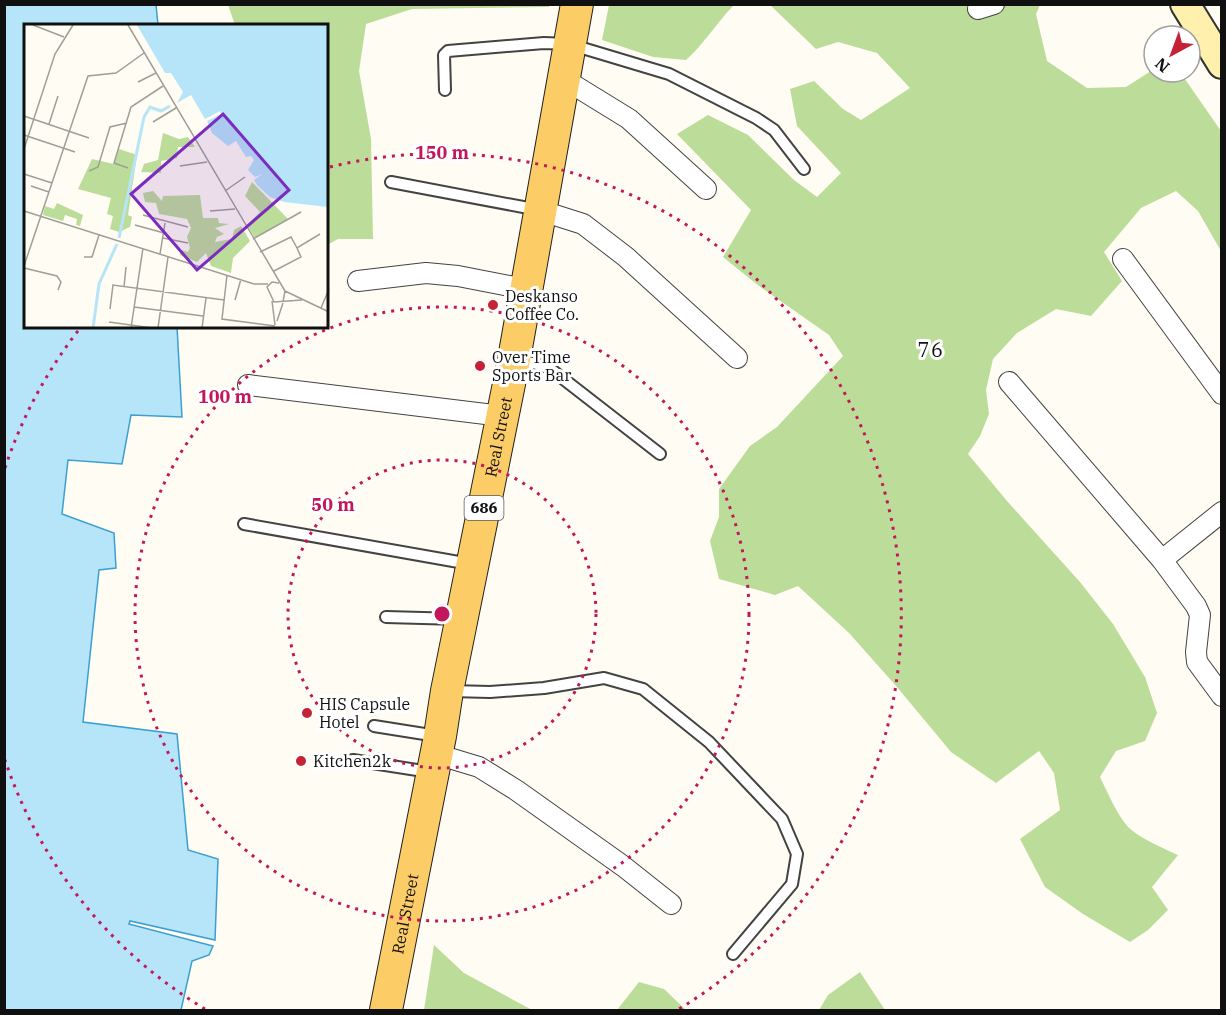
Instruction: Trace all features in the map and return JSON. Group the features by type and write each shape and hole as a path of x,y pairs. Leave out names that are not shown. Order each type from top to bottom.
{"main road":[{"name":"Real Street","path":"386,1011 514,359 577,4"},
{"path":"1185,4 1221,64"}],"street":[{"path":"564,79 629,119 706,189"},
{"path":"539,210 583,224 626,257 736,358"},
{"path":"1123,259 1221,394"},
{"path":"358,281 426,273 458,276 525,289"},
{"path":"1009,382 1162,560 1196,606 1200,615 1197,662 1221,696"},
{"path":"248,385 501,416"},
{"path":"1162,560 1221,512"},
{"path":"436,754 479,767 516,790 623,866 670,904"}],"lane":[{"path":"445,90 444,55 448,51 544,43 569,44 669,74 756,118 774,130 804,169"},
{"path":"392,182 539,210"},
{"path":"514,359 548,367 660,454"},
{"path":"244,524 473,564"},
{"path":"386,617 462,619"},
{"path":"447,692 544,688 604,678 643,689 709,742 782,819 796,854 792,884 733,954"},
{"path":"353,760 436,754 427,736 374,726"}],"green space":[{"path":"228,4 549,5 549,7 412,9 366,24 359,71 371,139 373,239 338,239 328,244 328,24 235,24"},
{"path":"609,4 734,5 686,60 653,57 602,40"},
{"path":"769,4 1040,5 1036,14 1047,61 1087,88 1126,87 1142,77 1142,84 1188,84 1221,131 1221,251 1198,211 1176,191 1141,208 1104,252 1122,281 1091,316 1056,309 1017,333 993,359 986,390 989,414 980,436 968,454 1080,582 1113,624 1145,677 1157,713 1145,741 1116,751 1100,777 1128,827 1145,839 1178,855 1152,887 1168,910 1148,930 1130,942 1083,914 1045,887 1020,839 1060,810 1054,773 1039,751 996,783 951,752 849,633 798,586 775,595 719,579 710,541 719,517 719,489 750,446 777,427 843,356 829,335 759,286 723,257 751,210 677,134 708,115 748,135 794,180 817,197 841,173 797,126 790,89 814,81 843,109 861,120 910,88 877,53 838,42 816,49"},
{"path":"434,945 464,973 532,1010 424,1010"},
{"path":"860,972 885,1010 819,1010 828,995"},
{"path":"639,982 664,989 686,1010 617,1010"}],"water":[{"path":"5,4 156,5 158,24 24,24 24,328 177,328 182,417 131,415 122,464 68,460 62,514 114,533 116,568 99,570 83,722 177,734 188,850 218,859 215,940 130,921 129,924 213,946 209,955 192,961 181,1010 5,1010"}],"place":[{"name":"Deskanso Coffee Co.","path":"493,305"},
{"name":"Over Time Sports Bar","path":"480,366"},
{"name":"HIS Capsule Hotel","path":"307,713"},
{"name":"Kitchen2k","path":"301,761"}],"district":[{"name":"76","path":"931,350"}]}
